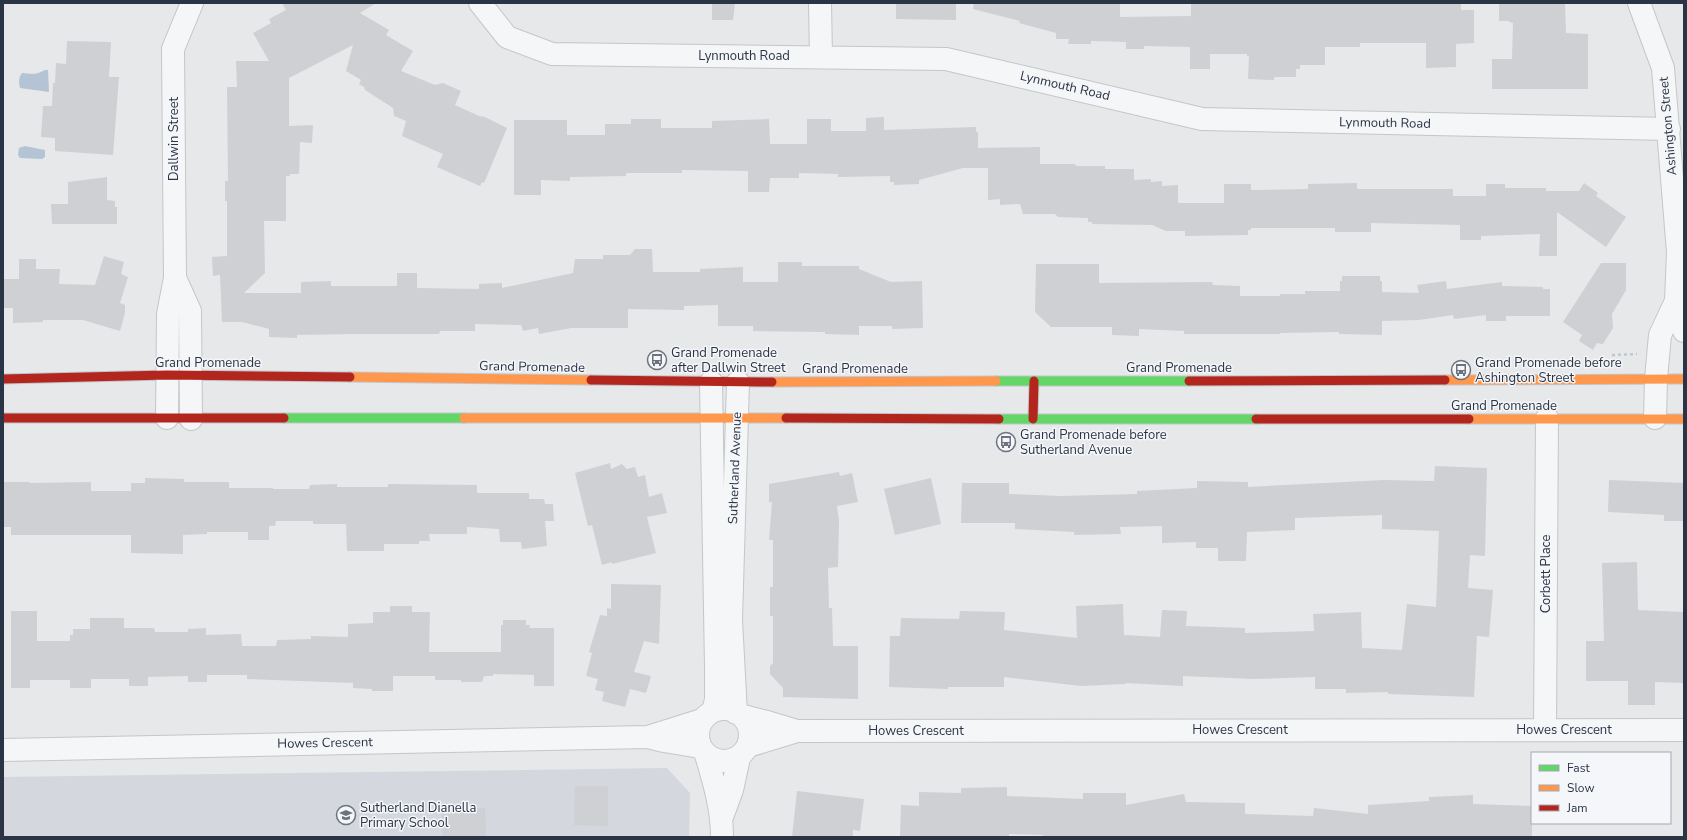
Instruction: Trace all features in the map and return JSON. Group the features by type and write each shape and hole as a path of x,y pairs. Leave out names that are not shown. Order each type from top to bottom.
{"main road":[{"name":"Grand Promenade","path":"3,378 167,375 711,382 1684,379"},
{"path":"1033,419 1034,381"},
{"name":"Grand Promenade","path":"3,418 1684,419"}],"street":[{"name":"Dallwin Street","path":"167,418 168,314 175,278 173,49 192,3"},
{"name":"Lynmouth Road","path":"480,3 507,37 552,54 946,59 1202,119 1668,129"},
{"path":"820,3 821,57"},
{"name":"Ashington Street","path":"1639,3 1663,68 1678,252 1676,301 1684,331"},
{"name":"Dallwin Street","path":"175,278 190,312 191,419"},
{"name":"Ashington Street","path":"1655,418 1656,379 1660,335 1676,301"},
{"name":"Sutherland Avenue","path":"711,382 713,445 740,714"},
{"name":"Sutherland Avenue","path":"708,716 716,700 724,554 737,419 738,382"},
{"name":"Corbett Place","path":"1545,730 1547,418"},
{"path":"722,709 731,710 740,714 748,724 751,733 732,790 722,828 718,798 698,738 699,729 708,716 722,709"},
{"name":"Howes Crescent","path":"740,714 797,731 1684,730"},
{"name":"Howes Crescent","path":"648,737 708,716"},
{"name":"Howes Crescent","path":"744,752 797,731"},
{"name":"Howes Crescent","path":"3,750 648,737 703,751"},
{"path":"703,751 714,760 722,762 730,761 744,752"}],"shaded area":[{"name":"Sutherland Dianella Primary School","path":"667,768 690,793 689,837 3,837 3,777"}],"water":[{"path":"48,70 49,92 20,88 19,79 22,73 31,74"},
{"path":"25,146 45,150 45,157 42,159 20,158 18,155 19,148"}],"building":[{"path":"282,3 376,3 360,13 389,30 386,35 413,51 401,71 435,85 443,83 461,91 455,105 507,128 484,183 482,182 480,186 437,167 443,154 402,136 406,121 394,116 393,108 365,90 364,87 359,84 361,80 346,71 353,45 289,78 289,126 313,125 312,143 300,142 299,174 290,174 290,176 286,176 286,221 264,221 265,273 244,293 301,293 301,282 331,281 331,286 397,286 397,273 417,273 417,288 479,289 479,284 502,283 502,288 573,273 575,259 603,259 603,255 630,255 635,249 652,249 653,272 700,272 700,269 743,267 743,282 778,282 778,262 802,262 802,266 859,266 859,269 891,282 922,281 923,328 892,329 892,326 859,326 859,335 825,334 825,332 753,331 753,326 718,326 718,305 684,306 684,310 628,309 628,328 571,328 539,334 538,328 523,331 521,325 475,324 475,331 440,331 439,334 297,335 297,338 269,337 269,329 242,322 222,322 220,275 213,276 212,257 227,256 227,201 225,201 225,181 228,181 227,87 237,87 236,61 269,61 253,33 271,23 269,19 286,10"},
{"path":"712,3 735,3 733,20 712,20"},
{"path":"896,3 956,3 956,20 896,19"},
{"path":"974,3 1120,3 1120,17 1191,16 1191,3 1461,3 1461,10 1474,10 1474,43 1456,44 1456,67 1426,68 1426,43 1360,43 1360,47 1325,47 1325,65 1300,65 1300,69 1296,69 1296,77 1274,77 1274,80 1248,79 1249,56 1247,56 1247,54 1210,54 1210,69 1190,69 1190,47 1144,46 1144,49 1126,49 1126,42 1091,41 1091,44 1068,44 1069,39 1056,39 1056,33 1019,23 1020,21 973,9"},
{"path":"1499,3 1565,3 1566,33 1588,34 1588,89 1492,89 1492,59 1512,59 1513,23 1509,21 1499,21"},
{"path":"67,41 111,42 109,77 119,77 113,155 55,151 55,138 41,137 43,106 52,106 56,63 66,64"},
{"path":"884,117 884,130 976,127 976,132 978,132 978,148 1040,147 1040,164 1075,164 1076,166 1105,166 1105,169 1134,169 1134,180 1151,179 1151,182 1162,181 1162,186 1178,185 1178,203 1224,203 1224,184 1251,184 1251,190 1308,189 1308,184 1357,183 1357,189 1453,189 1453,196 1486,196 1486,184 1505,184 1505,188 1546,188 1546,191 1579,191 1584,183 1598,193 1596,196 1626,217 1606,247 1557,212 1557,256 1539,256 1540,234 1481,236 1481,240 1460,240 1460,225 1371,223 1371,232 1335,232 1335,228 1251,228 1251,230 1248,230 1248,235 1185,236 1185,231 1166,231 1152,225 1092,224 1092,222 1088,222 1088,218 1058,217 1055,214 1023,214 1020,204 1000,205 1000,199 988,200 988,168 963,168 919,180 919,184 894,185 894,182 890,182 890,176 838,177 838,174 799,173 799,178 770,178 769,192 748,192 748,171 682,170 682,173 626,173 626,176 570,177 570,181 541,180 541,195 514,195 514,120 567,120 567,135 605,135 605,124 631,124 631,119 661,119 661,128 712,128 712,121 769,119 770,144 807,144 807,119 831,119 831,131 866,131 866,118"},
{"path":"107,177 107,200 115,201 115,207 117,207 117,224 52,224 51,204 68,204 68,182"},
{"path":"104,256 124,262 121,274 128,277 120,303 125,305 125,313 120,331 83,320 43,320 43,322 13,323 13,308 3,308 3,279 19,279 19,259 36,259 36,269 60,269 59,284 95,285"},
{"path":"1601,263 1626,263 1626,290 1612,314 1613,328 1603,344 1597,343 1593,350 1579,341 1582,335 1563,322"},
{"path":"1036,264 1099,264 1099,283 1212,282 1213,285 1240,286 1240,296 1280,296 1280,294 1305,294 1305,291 1340,291 1340,281 1342,281 1342,276 1380,276 1380,281 1382,281 1382,292 1419,293 1417,285 1446,281 1447,289 1502,282 1502,286 1543,287 1543,289 1550,289 1550,316 1506,316 1506,321 1486,321 1486,315 1454,319 1453,315 1419,320 1382,321 1382,335 1339,334 1339,332 1280,334 1184,334 1184,331 1139,329 1139,336 1112,335 1112,327 1051,327 1035,312"},
{"path":"610,463 611,469 622,464 627,469 635,467 638,477 645,475 649,497 662,493 667,513 647,517 656,553 602,565 592,525 588,526 575,473"},
{"path":"1435,466 1487,468 1485,556 1470,555 1468,588 1493,590 1489,637 1477,636 1474,697 1388,694 1388,692 1346,693 1346,689 1315,689 1315,677 1254,679 1183,676 1183,686 1126,683 1081,686 1004,677 1004,687 948,687 948,689 889,687 890,636 900,636 901,618 959,619 960,611 1005,612 1004,630 1077,638 1076,606 1123,604 1124,635 1160,637 1162,610 1187,611 1186,626 1245,628 1245,633 1314,631 1313,614 1361,612 1362,648 1402,650 1407,604 1436,607 1439,531 1382,529 1382,515 1295,518 1295,530 1247,532 1246,561 1218,561 1218,548 1196,548 1196,542 1162,543 1162,526 1120,527 1121,534 1074,535 1074,532 1015,529 1015,523 961,523 962,483 1009,483 1009,494 1061,496 1137,494 1137,491 1197,488 1197,481 1248,482 1248,487 1384,480 1434,481"},
{"path":"839,472 840,476 852,473 858,502 837,506 839,521 838,567 828,568 829,608 832,608 833,646 858,646 858,699 783,697 783,688 770,674 770,666 773,663 773,616 770,616 770,587 773,587 773,540 769,540 772,502 769,502 769,484"},
{"path":"145,478 184,479 184,482 229,482 229,488 273,489 309,489 310,485 337,484 337,487 388,487 388,484 477,485 477,493 529,493 529,499 544,499 545,504 553,504 554,521 545,521 547,546 522,549 521,542 500,542 499,529 467,527 467,534 429,534 430,541 419,541 419,544 384,544 384,551 347,551 346,524 313,524 313,521 276,521 275,526 269,526 269,540 248,540 248,532 207,532 207,534 183,535 183,554 131,553 131,535 11,535 11,527 3,527 3,482 91,482 91,491 131,491 131,483 145,483"},
{"path":"931,478 941,524 895,535 884,489"},
{"path":"1609,480 1684,483 1684,521 1664,521 1664,515 1608,512"},
{"path":"1637,562 1638,610 1684,612 1684,683 1655,682 1655,705 1628,705 1628,681 1586,681 1586,641 1604,641 1602,563"},
{"path":"611,584 661,585 659,644 644,641 634,672 651,676 646,693 630,689 625,707 602,701 604,692 595,690 598,679 586,676 592,653 589,652 600,615 607,616 607,608 611,609"},
{"path":"390,606 412,606 412,612 430,612 429,652 501,652 501,625 503,625 503,620 526,620 526,625 530,625 529,628 554,628 554,686 534,686 534,675 493,674 493,676 484,676 482,682 435,680 435,676 393,676 393,691 372,691 372,689 353,688 353,683 247,679 247,675 207,675 207,682 188,682 188,676 148,677 148,686 129,686 129,679 91,679 91,688 70,688 70,680 30,680 30,688 11,688 11,611 37,611 37,641 70,641 70,635 73,635 73,629 90,629 90,618 124,618 124,628 154,628 155,632 188,632 188,629 206,628 206,635 241,634 242,646 276,646 277,640 311,639 311,636 348,637 348,624 373,623 373,612 390,612"},
{"path":"575,786 608,786 608,826 574,825"},
{"path":"1007,787 1007,796 1083,799 1083,793 1126,793 1126,805 1184,794 1186,802 1245,803 1245,814 1313,816 1314,808 1368,814 1368,805 1429,801 1429,797 1473,795 1473,804 1531,806 1532,837 1043,837 1043,835 1009,834 1009,837 900,837 901,805 919,806 919,792 961,793 961,788"},
{"path":"797,791 864,799 860,831 853,830 853,837 792,837"},
{"path":"485,808 486,837 442,837 442,810"}],"traffic: fast":[{"path":"996,381 1189,381"},
{"path":"284,418 464,418"},
{"path":"999,419 1256,419"}],"traffic: slow":[{"path":"350,377 591,380"},
{"path":"1445,380 1684,379"},
{"path":"772,382 996,381"},
{"path":"464,418 786,418"},
{"path":"1469,419 1684,419"}],"traffic: jam":[{"path":"3,379 167,375 350,377"},
{"path":"591,380 772,382"},
{"path":"1189,381 1445,380"},
{"path":"1033,419 1034,381"},
{"path":"3,418 284,418"},
{"path":"786,418 999,419"},
{"path":"1256,419 1469,419"}],"place":[{"name":"Grand Promenade after Dallwin Street","path":"657,360"},
{"name":"Grand Promenade before Ashington Street","path":"1461,370"},
{"name":"Grand Promenade before Sutherland Avenue","path":"1006,442"},
{"name":"Sutherland Dianella Primary School","path":"346,815"}]}
